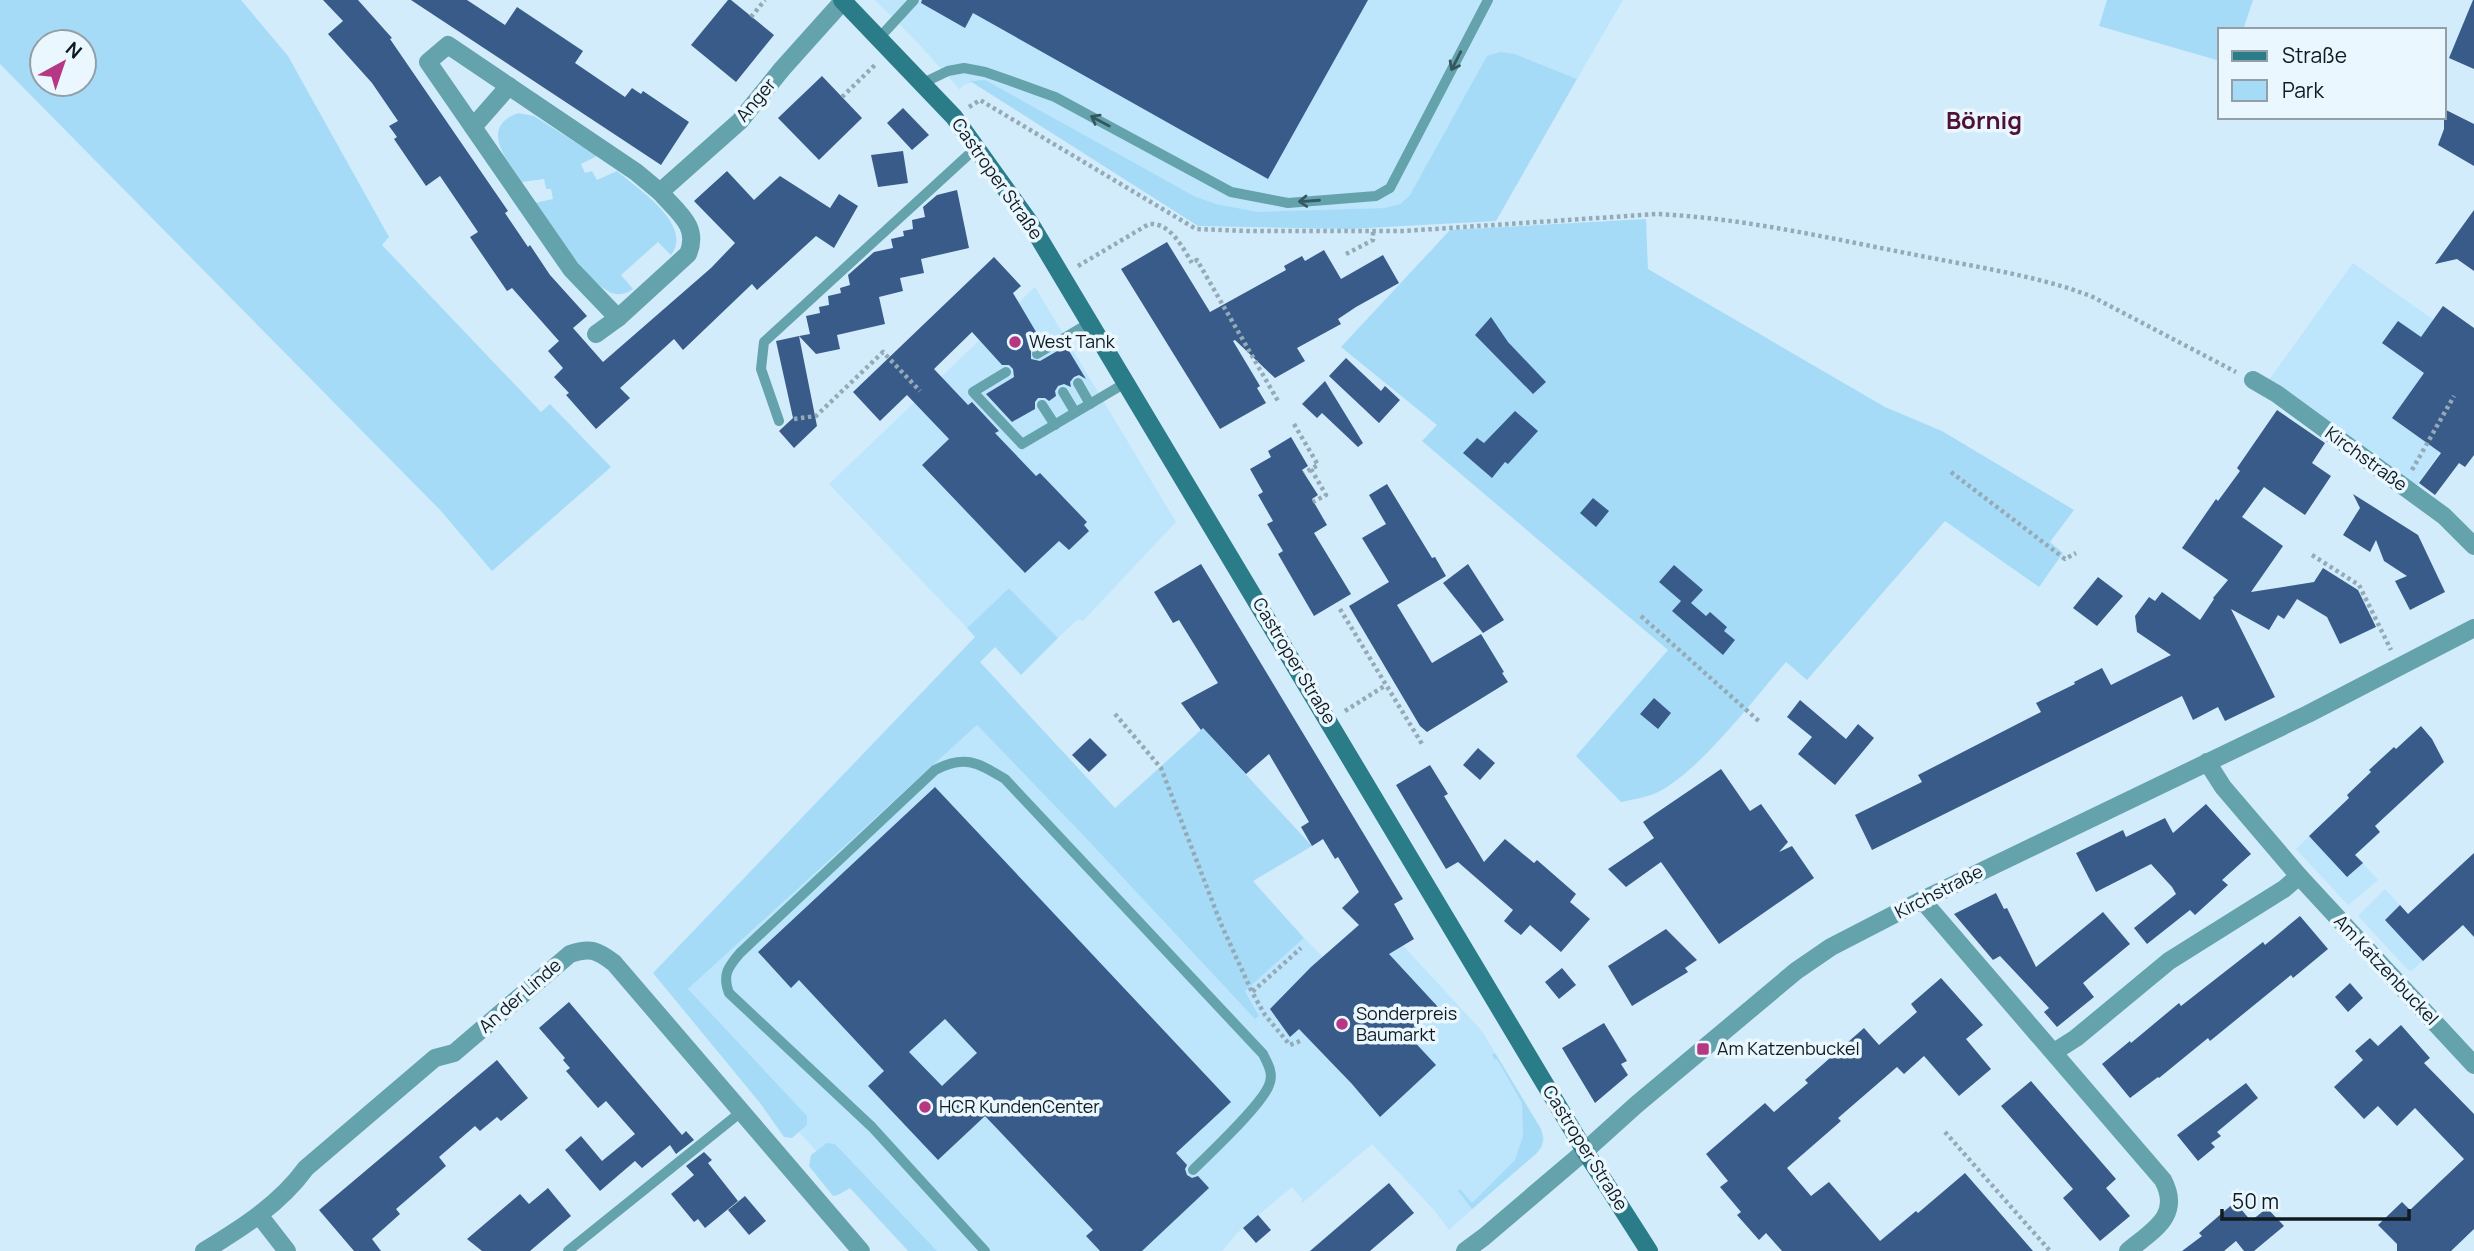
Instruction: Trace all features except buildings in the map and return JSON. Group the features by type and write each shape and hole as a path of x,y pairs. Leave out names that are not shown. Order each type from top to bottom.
{"main road":[{"name":"Castroper Straße","path":"842,0 954,117 1024,214 1127,382 1585,1152 1649,1251"}],"street":[{"name":"Anger","path":"660,192 740,121 842,0"},
{"path":"596,334 618,318 688,254 694,241 690,227 660,192 636,172 448,45 428,62 570,269 618,318"},
{"path":"472,127 509,86"},
{"name":"Kirchstraße","path":"2253,380 2277,394 2444,516 2474,546"},
{"name":"Kirchstraße","path":"1465,1251 1796,971 1831,947 1922,900 2308,714 2474,628"},
{"name":"Am Katzenbuckel","path":"2207,762 2223,787 2299,876 2474,1065"},
{"path":"2054,1052 2076,1038 2169,961 2284,889 2299,876"},
{"path":"1922,900 2163,1180 2169,1193 2170,1207 2163,1220 2128,1251"},
{"name":"An der Linde","path":"204,1251 291,1189 306,1168 435,1058 454,1053 570,954 582,949 599,951 614,963 861,1251"},
{"path":"259,1214 287,1251"}],"lane":[{"path":"885,43 914,0"},
{"path":"923,83 948,71 964,68 1008,80 1055,97 1231,192 1288,203 1376,196 1390,188 1488,0"},
{"path":"779,421 761,369 764,342 977,147"},
{"path":"1040,355 1056,347 1090,322"},
{"path":"1006,372 973,392 1022,444 1127,382"},
{"path":"1078,383 1090,404"},
{"path":"1063,392 1075,412"},
{"path":"1042,405 1055,425"},
{"path":"985,1251 872,1127 729,993 725,982 726,969 740,953 935,770 952,761 977,763 1005,779 1264,1054 1271,1070 1269,1086 1255,1105 1193,1170"},
{"path":"568,1251 741,1112"}],"path":[{"path":"751,17 765,0"},
{"path":"842,97 885,43"},
{"path":"954,117 980,100 1196,229 1247,232 1373,231 1657,214 1762,226 1852,242 2068,288 2091,296 2253,380"},
{"path":"1062,275 1149,224 1156,223 1175,236 1192,263 1197,260 1278,401"},
{"path":"1346,254 1373,240 1373,231"},
{"path":"779,421 816,416 883,352 920,391"},
{"path":"2402,485 2454,396"},
{"path":"1294,424 1318,465 1304,473"},
{"path":"1311,469 1326,495 1314,502"},
{"path":"1951,472 2065,559 2076,553"},
{"path":"2312,555 2359,585 2399,666"},
{"path":"1340,609 1422,744"},
{"path":"1641,616 1761,723"},
{"path":"1329,720 1387,685"},
{"path":"1115,714 1161,768 1221,924 1252,992 1265,1014 1290,1045 1300,1041"},
{"path":"1252,992 1301,948"},
{"path":"1945,1132 2050,1251"}],"shaded area":[{"path":"875,0 1623,0 1577,79 1515,54 1410,195 1400,204 1384,208 1258,213 1194,196 977,80 962,86 960,90"},
{"path":"2353,263 2445,328 2441,450 2416,487 2266,384"},
{"path":"1035,287 1176,522 1083,621 1078,619 1058,638 1009,588 967,628 829,484"},
{"path":"977,725 1259,1015 1245,991 1304,938 1323,957 1372,912 1482,1031 1541,1129 1544,1138 1542,1147 1449,1230 1434,1210 1372,1144 1301,1204 1302,1199 1292,1187 1237,1233 1222,1251 937,1251 835,1144 817,1152 799,1132 807,1125 688,989"},
{"path":"2325,822 2378,880 2348,905 2296,849"},
{"path":"2385,889 2438,947 2410,972 2358,916"}],"green space":[{"path":"0,0 241,0 288,56 389,237 382,245 541,412 550,404 611,467 492,571 441,511 34,98 98,98 98,28 28,28 28,92 0,64"},
{"path":"2107,0 2253,0 2244,28 2218,28 2218,60 2099,26"},
{"path":"1500,52 1515,54 1577,79 1496,221 1349,229 1198,226 970,81 985,80 1194,196 1216,204 1258,212 1384,208 1400,204 1410,195 1487,56"},
{"path":"518,113 534,116 597,156 581,164 585,173 592,171 597,180 617,171 670,220 676,244 671,255 658,242 621,275 633,289 630,291 611,293 588,275 535,203 553,199 551,189 546,189 544,179 522,182 504,155 498,136 500,127 506,119"},
{"path":"1646,219 1648,269 1885,407 1942,431 2074,510 2050,542 2063,553 2039,587 1945,521 1807,680 1786,662 1728,731 1695,765 1662,790 1621,802 1576,756 1668,650 1422,441 1437,425 1341,347 1450,230"},
{"path":"1009,588 1058,638 1021,675 995,647 980,662 1115,808 1203,728 1312,846 1253,881 1304,938 1245,991 1259,1016 1255,1019 977,725 688,989 807,1116 807,1125 792,1138 784,1137 760,1103 653,973 975,637 967,628"},
{"path":"1495,1053 1541,1129 1542,1143 1536,1154 1472,1209 1458,1191 1460,1189 1472,1203 1515,1160 1523,1136 1522,1103 1497,1059 1492,1055"},
{"path":"827,1143 835,1144 937,1251 908,1251 850,1188 833,1196 809,1166 811,1155"}],"place":[{"name":"West Tank","path":"1015,342"},
{"name":"Sonderpreis Baumarkt","path":"1342,1024"},
{"name":"Am Katzenbuckel","path":"1703,1049"},
{"name":"HCR KundenCenter","path":"925,1107"}],"district":[{"name":"Börnig","path":"1984,121"}]}
